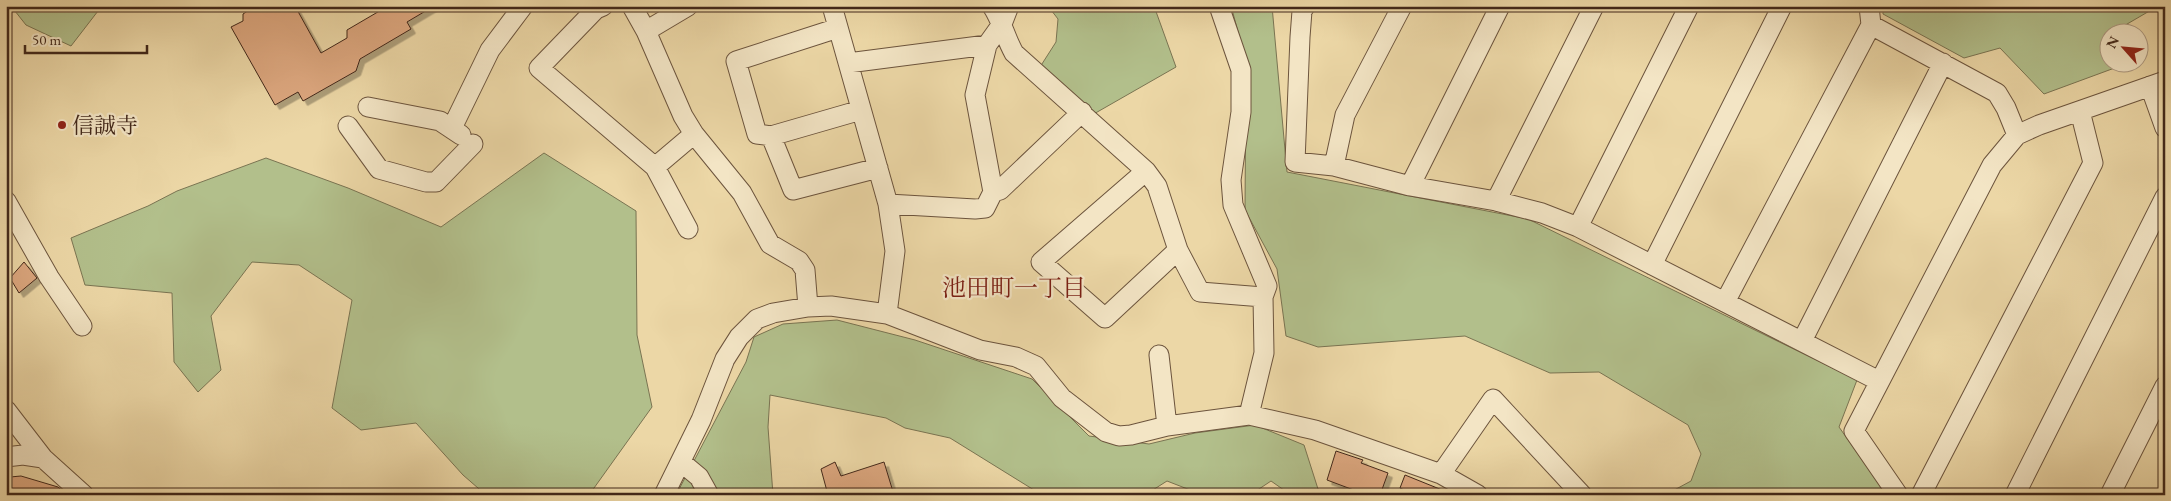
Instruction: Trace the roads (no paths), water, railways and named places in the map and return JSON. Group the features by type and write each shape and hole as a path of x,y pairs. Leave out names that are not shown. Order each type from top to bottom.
{"street":[{"path":"452,128 490,50 523,6"},
{"path":"603,6 596,9 539,68 655,167 688,229"},
{"path":"632,6 646,31 683,116 694,134 742,193 770,244 799,261 805,270 808,307"},
{"path":"646,31 688,6"},
{"path":"832,6 888,204 895,251 887,314"},
{"path":"992,6 1002,24 1004,36 1014,53 1146,171 1156,186 1178,250 1200,292 1263,297"},
{"path":"888,204 985,208 993,192 974,95 987,45 1002,24 1009,6"},
{"path":"1219,6 1241,70 1241,112 1230,180 1233,205 1267,286 1263,297 1264,353 1249,415"},
{"path":"1305,6 1302,11 1300,37 1295,162 1334,166 1410,186 1496,201 1542,213 1578,227 1879,381"},
{"path":"1334,166 1345,115 1402,6"},
{"path":"1410,186 1500,6"},
{"path":"1496,201 1594,6"},
{"path":"1578,227 1689,6"},
{"path":"1652,265 1782,6"},
{"path":"1725,302 1871,25 1869,6"},
{"path":"1871,25 1997,93 2006,108 2016,135"},
{"path":"838,28 736,61 757,134 771,136 861,110"},
{"path":"848,63 987,45"},
{"path":"1802,341 1943,63"},
{"path":"1898,495 1854,431 1992,165 2016,135 2158,84 2165,128"},
{"path":"348,126 378,170 426,182 436,182 477,147 440,121 368,107"},
{"path":"1920,495 2094,163 2080,111"},
{"path":"993,192 1000,190 1082,112"},
{"path":"655,167 694,134"},
{"path":"771,136 793,190 878,168"},
{"path":"1146,171 1042,262 1105,318 1178,250"},
{"path":"2015,495 2165,197"},
{"path":"6,200 49,277 82,326"},
{"path":"664,495 701,420 725,359 739,337 757,319 773,313 808,307 830,306 887,314 980,350 1016,357 1036,366 1062,398 1106,432 1119,436 1167,426 1249,415 1314,430 1441,474 1478,495"},
{"path":"1159,355 1167,426"},
{"path":"2110,495 2165,386"},
{"path":"1441,474 1493,399 1582,495"},
{"path":"6,410 44,458 84,495"},
{"path":"6,457 23,455 44,458"},
{"path":"681,462 699,477 709,495"}],"place":[{"name":"信誠寺","path":"62,125"}],"district":[{"name":"池田町一丁目","path":"1014,288"}]}
